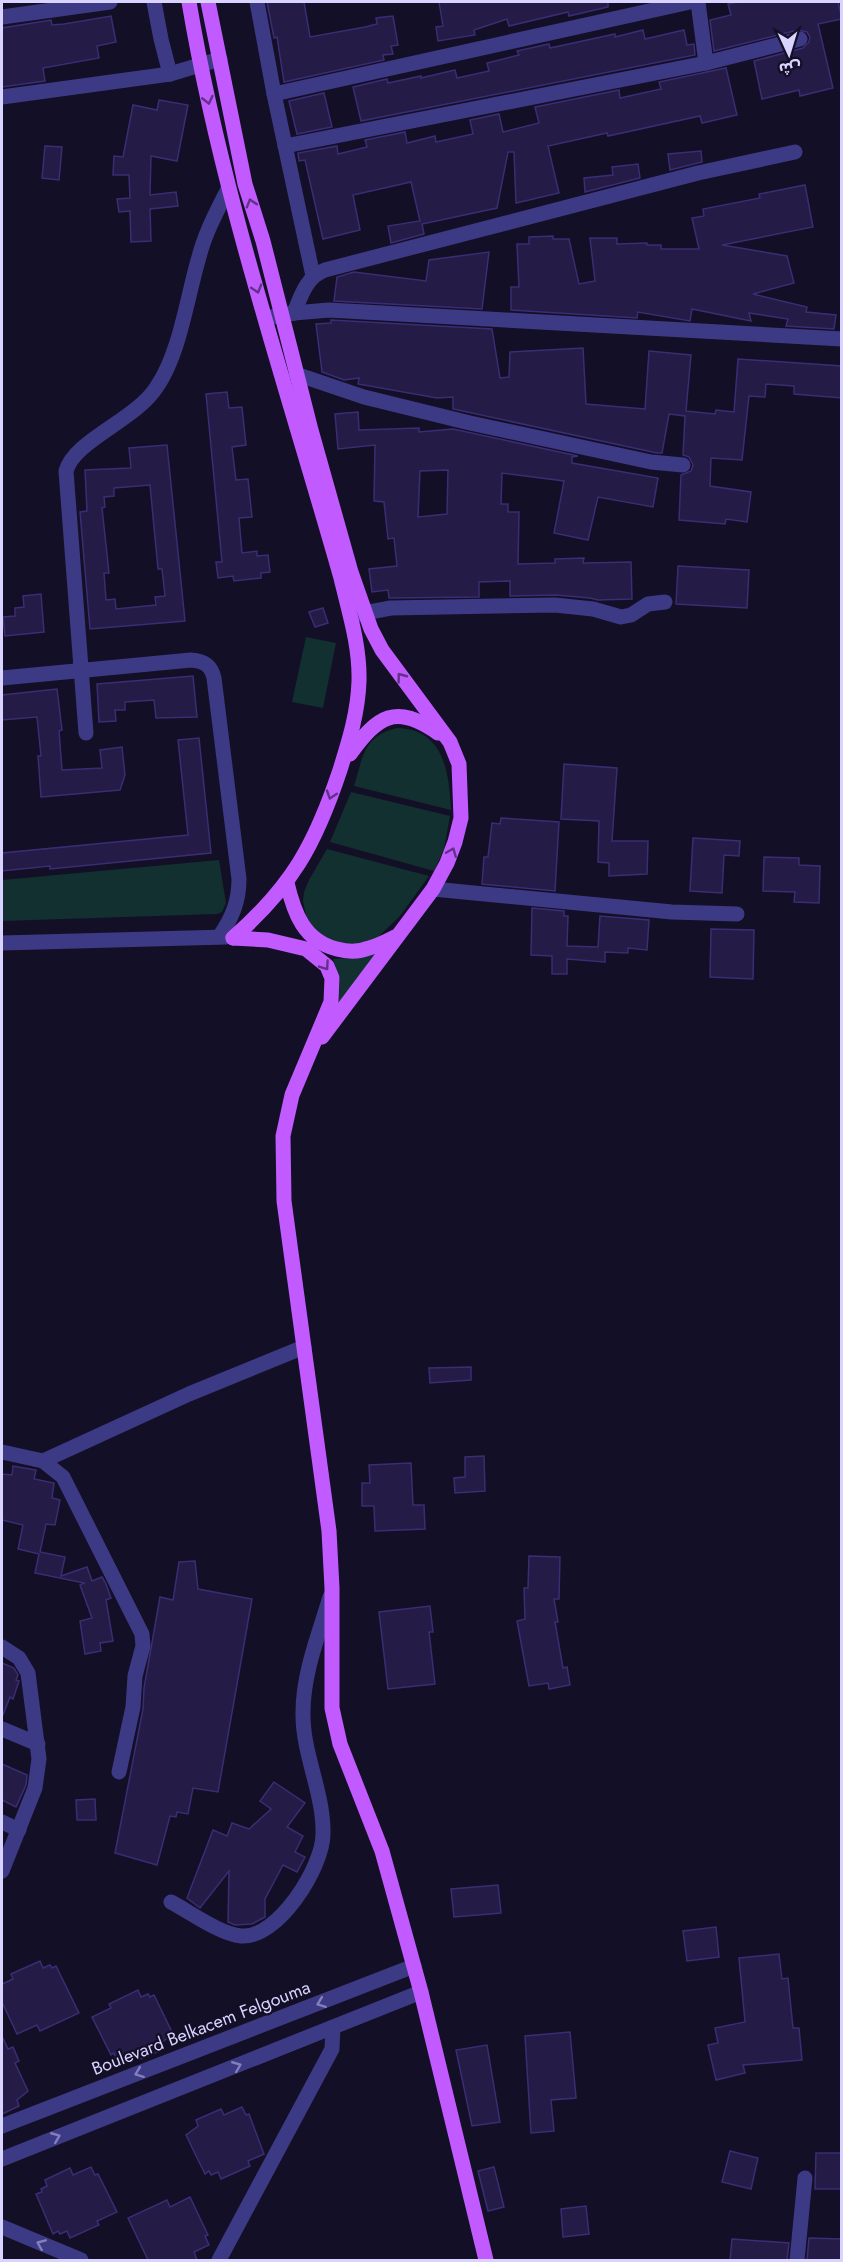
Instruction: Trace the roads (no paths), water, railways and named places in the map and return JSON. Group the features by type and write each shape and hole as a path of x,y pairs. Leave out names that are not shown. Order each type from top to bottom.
{"main road":[{"path":"189,2 200,65 228,189 280,315 300,432 358,614 371,629 382,650 450,742 459,764 461,818 456,842 447,863 433,889 308,1057"},
{"path":"208,2 245,184 263,241 280,315 351,572 358,614 359,681 354,725 327,810 308,850 287,883 262,910 226,937"},
{"path":"341,767 366,732 392,717 410,718 421,722 450,742"},
{"path":"287,883 298,919 309,943 327,966 332,978 333,991 331,1002 292,1095 283,1136 284,1201 327,1509 332,1588 332,1708 340,1744 377,1836 414,1966 486,2260"},
{"path":"226,937 309,943 349,951 370,948 397,936"}],"street":[{"path":"2,17 110,2"},
{"path":"154,2 170,74"},
{"path":"257,2 313,276"},
{"path":"274,94 690,2"},
{"path":"698,2 706,63"},
{"path":"285,146 706,63 800,39"},
{"path":"2,97 170,74 220,58"},
{"path":"280,315 313,276 336,267 698,173 795,152"},
{"path":"86,733 65,477 68,464 76,453 140,407 162,380 173,354 202,246 228,189"},
{"path":"280,315 329,310 842,339"},
{"path":"296,374 364,397 470,423 651,462 683,465"},
{"path":"358,614 391,608 555,604 593,609 621,617 631,615 648,604 664,602"},
{"path":"2,678 191,660 208,665 213,671 239,879 237,902 226,937 2,943"},
{"path":"433,889 672,912 737,914"},
{"path":"43,1461 189,1394 304,1347"},
{"path":"2,1452 43,1461 63,1477 142,1634 143,1646 135,1676 133,1707 118,1772"},
{"path":"171,1902 227,1933 240,1936 254,1935 266,1930 276,1922 313,1874 319,1861 323,1833 304,1730 303,1699 305,1683 332,1588"},
{"path":"2,1647 19,1658 28,1673 39,1759 35,1788 2,1871"},
{"path":"2,1729 38,1744"},
{"path":"2,1822 19,1830"},
{"name":"Boulevard Belkacem Felgouma","path":"2,2126 414,1966"},
{"path":"353,1990 363,2016"},
{"path":"2,2159 421,1992"},
{"path":"219,2260 332,2049 333,2027"},
{"path":"797,2260 805,2178"},
{"path":"2,2227 81,2260"}]}
